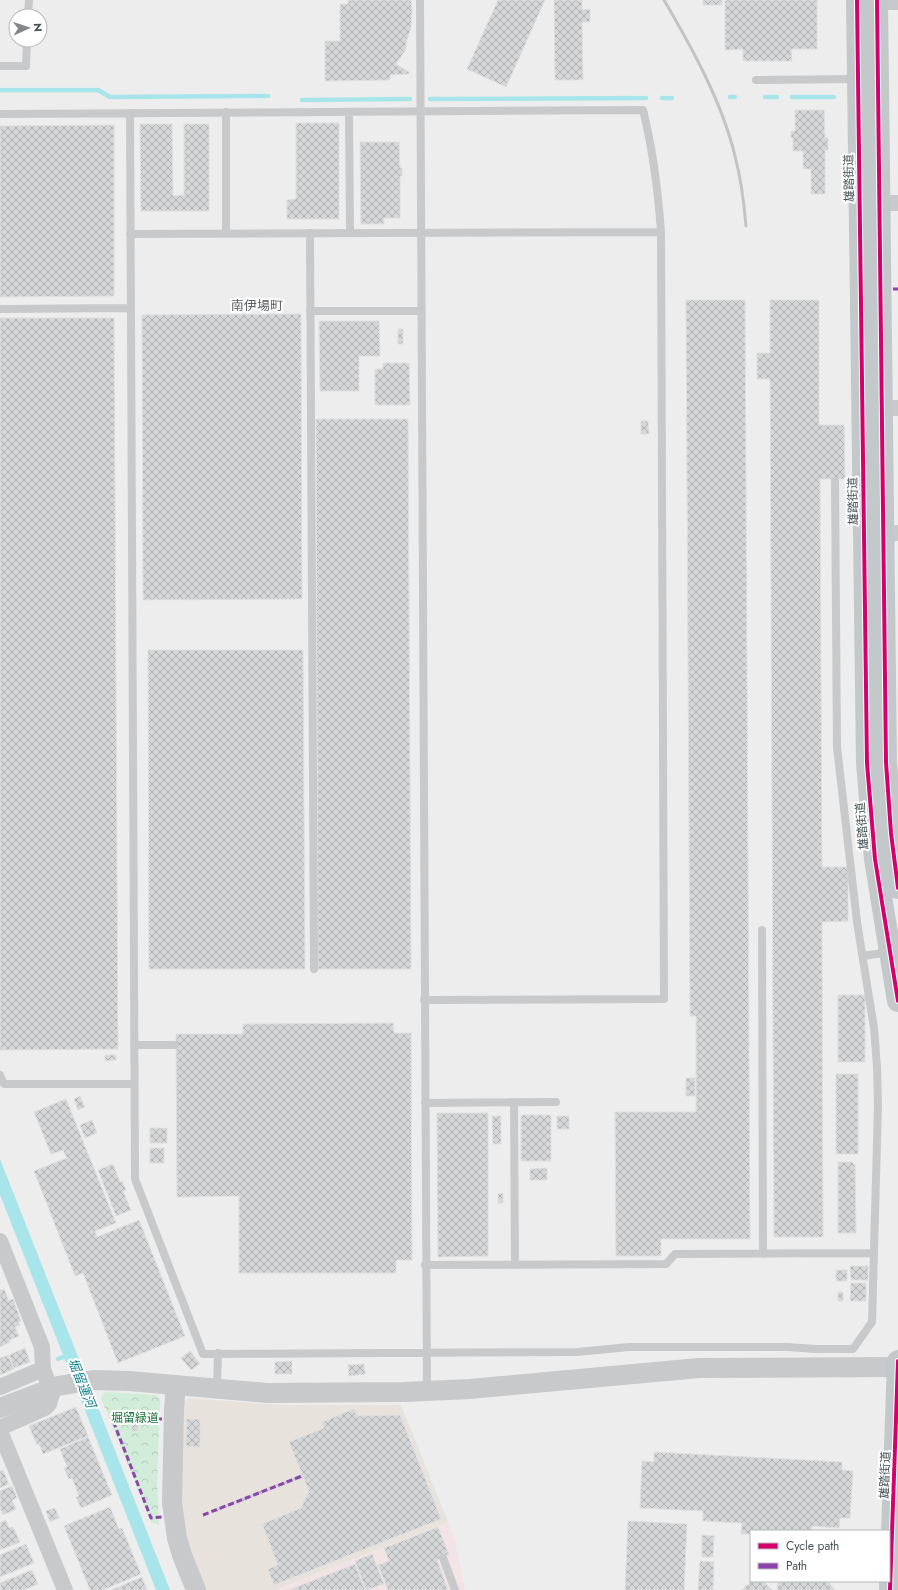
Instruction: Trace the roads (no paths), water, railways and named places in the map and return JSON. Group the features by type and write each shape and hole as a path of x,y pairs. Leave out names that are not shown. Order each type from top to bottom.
{"main road":[{"name":"雄踏街道","path":"877,1 858,79 867,763 875,859 898,1000"},
{"name":"雄踏街道","path":"877,1 889,203 890,533 888,666 892,728 893,803 898,888"},
{"name":"雄踏街道","path":"890,1590 898,1361"}],"street":[{"path":"0,1241 42,1347 43,1369 60,1386"},
{"path":"0,1408 60,1386 91,1380 111,1379 298,1394 427,1392 687,1368 898,1367"},
{"path":"0,1387 43,1369"},
{"path":"176,1385 172,1503 177,1538 196,1590"},
{"path":"60,1386 45,1408 0,1430 65,1590"}],"lane":[{"path":"420,0 427,1392"},
{"path":"0,66 26,66 27,48"},
{"path":"756,80 858,79"},
{"path":"0,114 643,110 655,170 660,232 664,999 424,1000"},
{"path":"226,112 226,234"},
{"path":"349,112 350,233"},
{"path":"130,113 134,1179 203,1354 577,1352 629,1347 788,1347 853,1349 872,1322 878,1119 874,1028 857,922 837,747 835,481"},
{"path":"130,234 660,232"},
{"path":"310,233 314,969"},
{"path":"0,309 130,308"},
{"path":"310,311 421,311"},
{"path":"762,930 763,1254"},
{"path":"863,956 890,952"},
{"path":"134,1045 174,1045"},
{"path":"0,1075 4,1084 134,1084"},
{"path":"425,1102 556,1102"},
{"path":"514,1102 515,1265"},
{"path":"426,1265 666,1264 675,1254 874,1253"},
{"path":"217,1388 218,1353"},
{"path":"442,1558 456,1590"}],"water":[{"name":"堀留運河","path":"0,1159 170,1590 156,1590 0,1195"}],"waterway":[{"path":"0,90 98,90 110,97 268,96"},
{"path":"730,97 735,97"},
{"path":"765,97 777,97"},
{"path":"792,97 834,97"},
{"path":"430,99 646,98"},
{"path":"662,98 672,98"},
{"path":"302,100 410,99"},
{"name":"堀留運河","path":"58,1359 68,1355"}],"railway":[{"path":"664,0 695,56 722,116 739,173 746,226"}],"district":[{"name":"南伊場町","path":"257,305"}],"park label":[{"name":"堀留緑道","path":"135,1418"}]}
